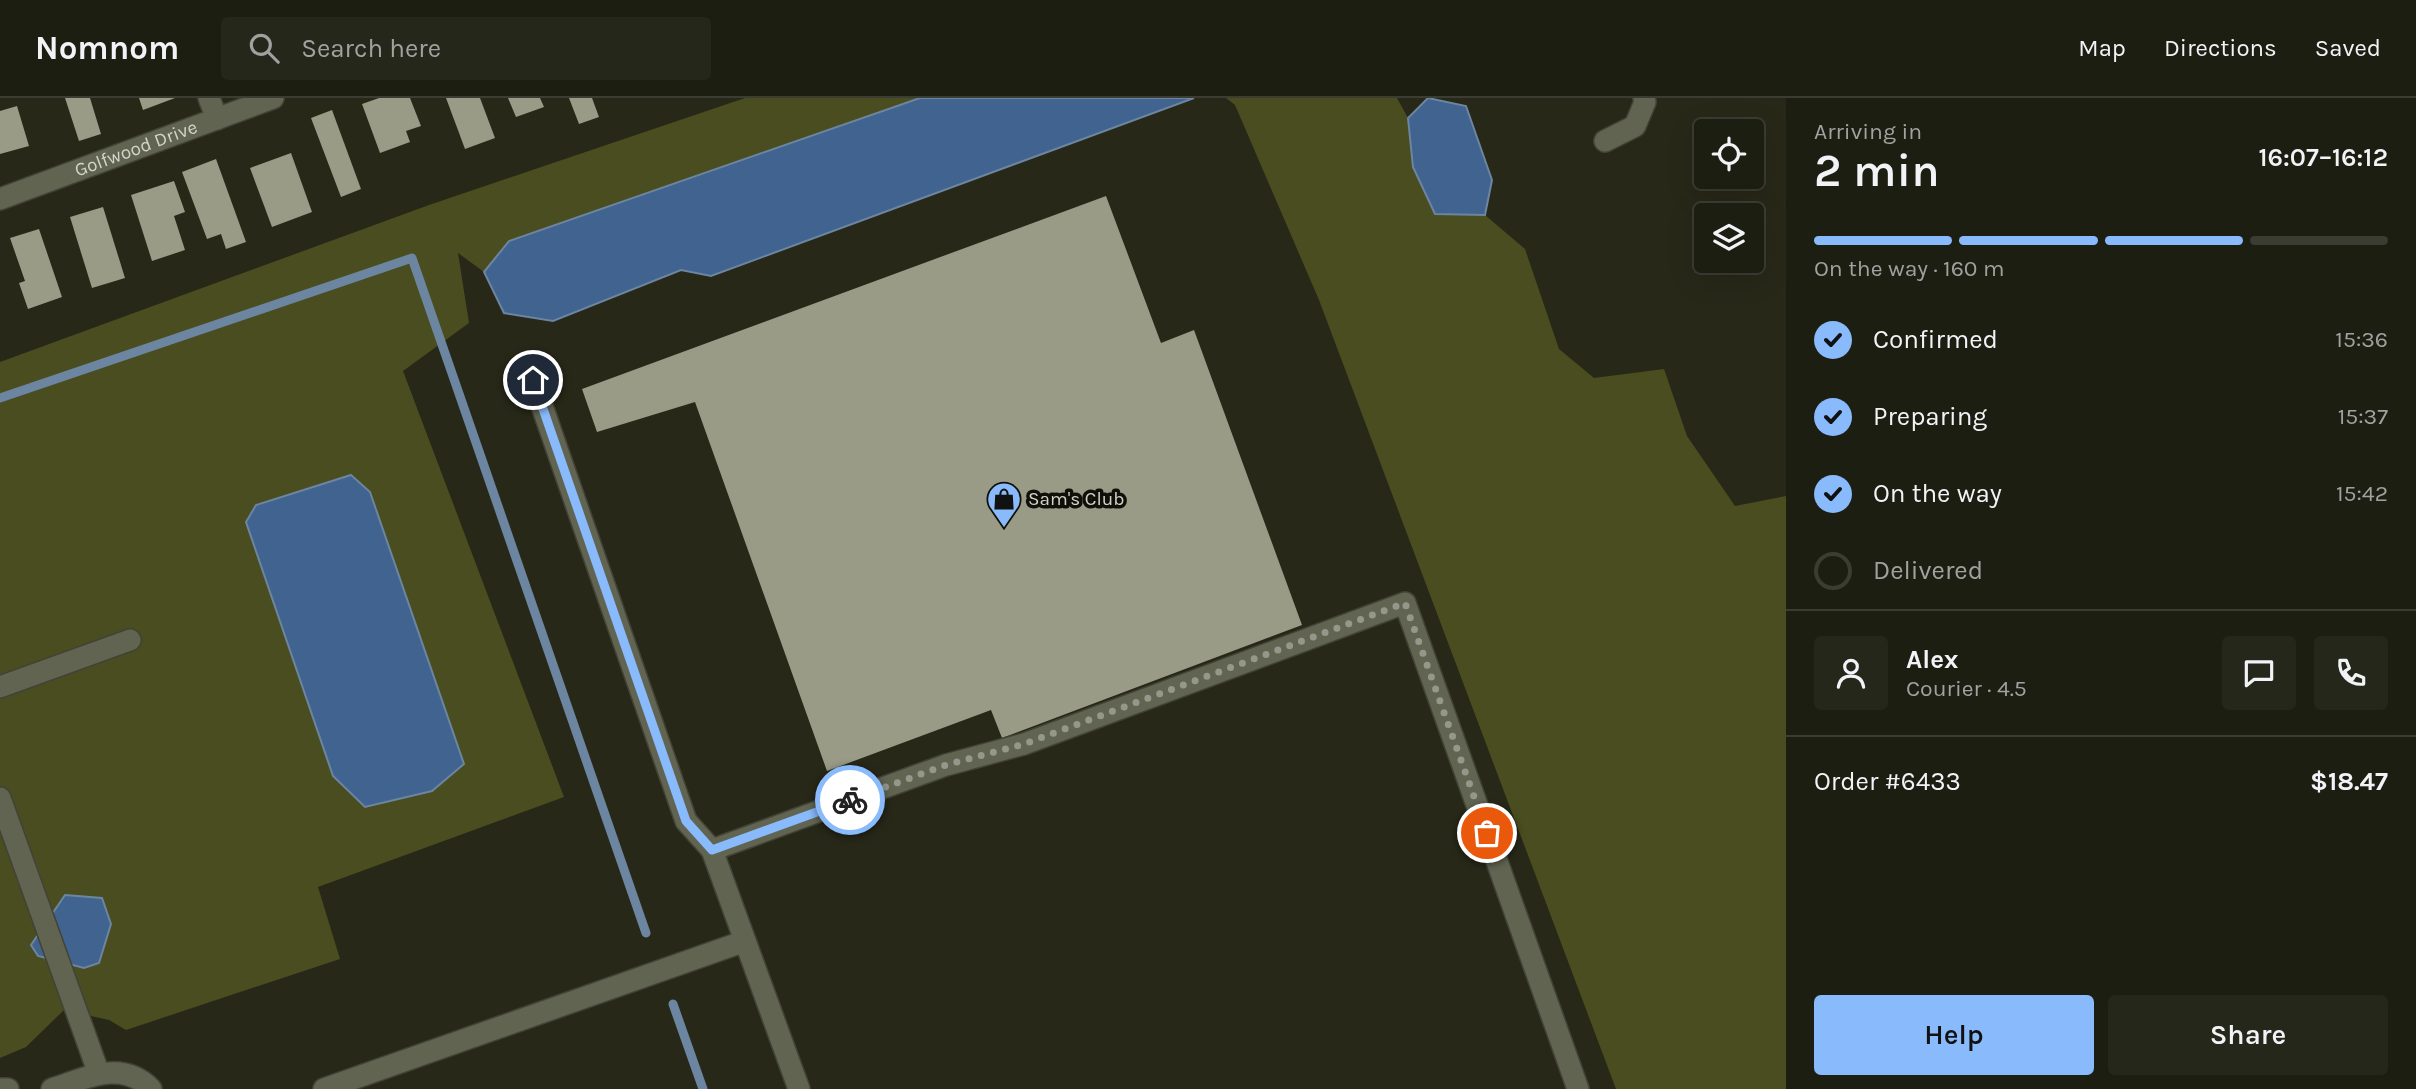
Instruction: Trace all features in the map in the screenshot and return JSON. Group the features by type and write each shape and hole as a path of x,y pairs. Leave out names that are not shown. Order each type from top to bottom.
{"street":[{"path":"209,98 217,119"},
{"name":"Golfwood Drive","path":"0,199 273,98"},
{"path":"1605,141 1635,126 1645,102 1644,98"},
{"path":"533,380 686,821 712,850 799,1089"},
{"path":"712,850 946,765 1024,744 1405,603 1578,1089"},
{"path":"0,687 130,640"},
{"path":"0,798 99,1074"},
{"path":"324,1089 745,941"},
{"path":"52,1089 109,1071 127,1073 151,1089"},
{"path":"1,1089 8,1089"}],"green space":[{"path":"745,98 920,98 509,241 484,272 458,253 469,323 403,371 564,797 318,887 340,959 126,1030 109,1020 64,1010 26,1047 0,1058 0,362 429,205"},
{"path":"1226,98 1397,98 1408,118 1413,167 1435,213 1485,215 1525,249 1559,349 1594,378 1664,369 1687,436 1735,506 1786,496 1786,1089 1616,1089 1319,300 1235,105"}],"water":[{"path":"920,98 1194,98 711,276 681,270 553,321 504,313 484,272 509,241"},
{"path":"1428,98 1466,106 1492,180 1485,215 1435,214 1413,167 1408,118"},
{"path":"351,475 370,492 464,764 432,791 365,807 333,776 246,522 256,505"},
{"path":"65,895 102,898 111,924 99,963 84,968 38,956 31,945"}],"building":[{"path":"65,98 90,98 101,134 79,141"},
{"path":"139,98 175,98 143,110"},
{"path":"379,98 410,98 421,126 406,131 410,142 380,153 362,104"},
{"path":"446,98 480,98 495,138 465,149"},
{"path":"508,98 540,98 544,107 516,117"},
{"path":"569,98 592,98 599,117 579,124"},
{"path":"17,106 29,146 0,154 0,111"},
{"path":"332,110 361,189 341,197 311,118"},
{"path":"291,153 312,212 272,227 250,168"},
{"path":"216,159 246,242 226,249 221,234 207,239 182,172"},
{"path":"174,181 185,212 174,216 185,250 152,261 131,195"},
{"name":"Sam's Club","path":"1106,196 1161,343 1194,330 1302,625 1002,738 991,710 827,771 695,402 597,432 582,389"},
{"path":"103,207 125,278 92,288 70,217"},
{"path":"39,229 62,297 28,309 19,283 25,281 10,238"}],"waterway":[{"path":"0,398 412,258 646,933"},
{"path":"673,1004 703,1089"}],"way so far":[{"path":"850,800 946,765 1024,744 1405,603 1487,833"}],"place":[{"name":"Sam's Club","path":"1004,529"}],"route":[{"path":"533,380 686,821 712,850 850,800"}]}
